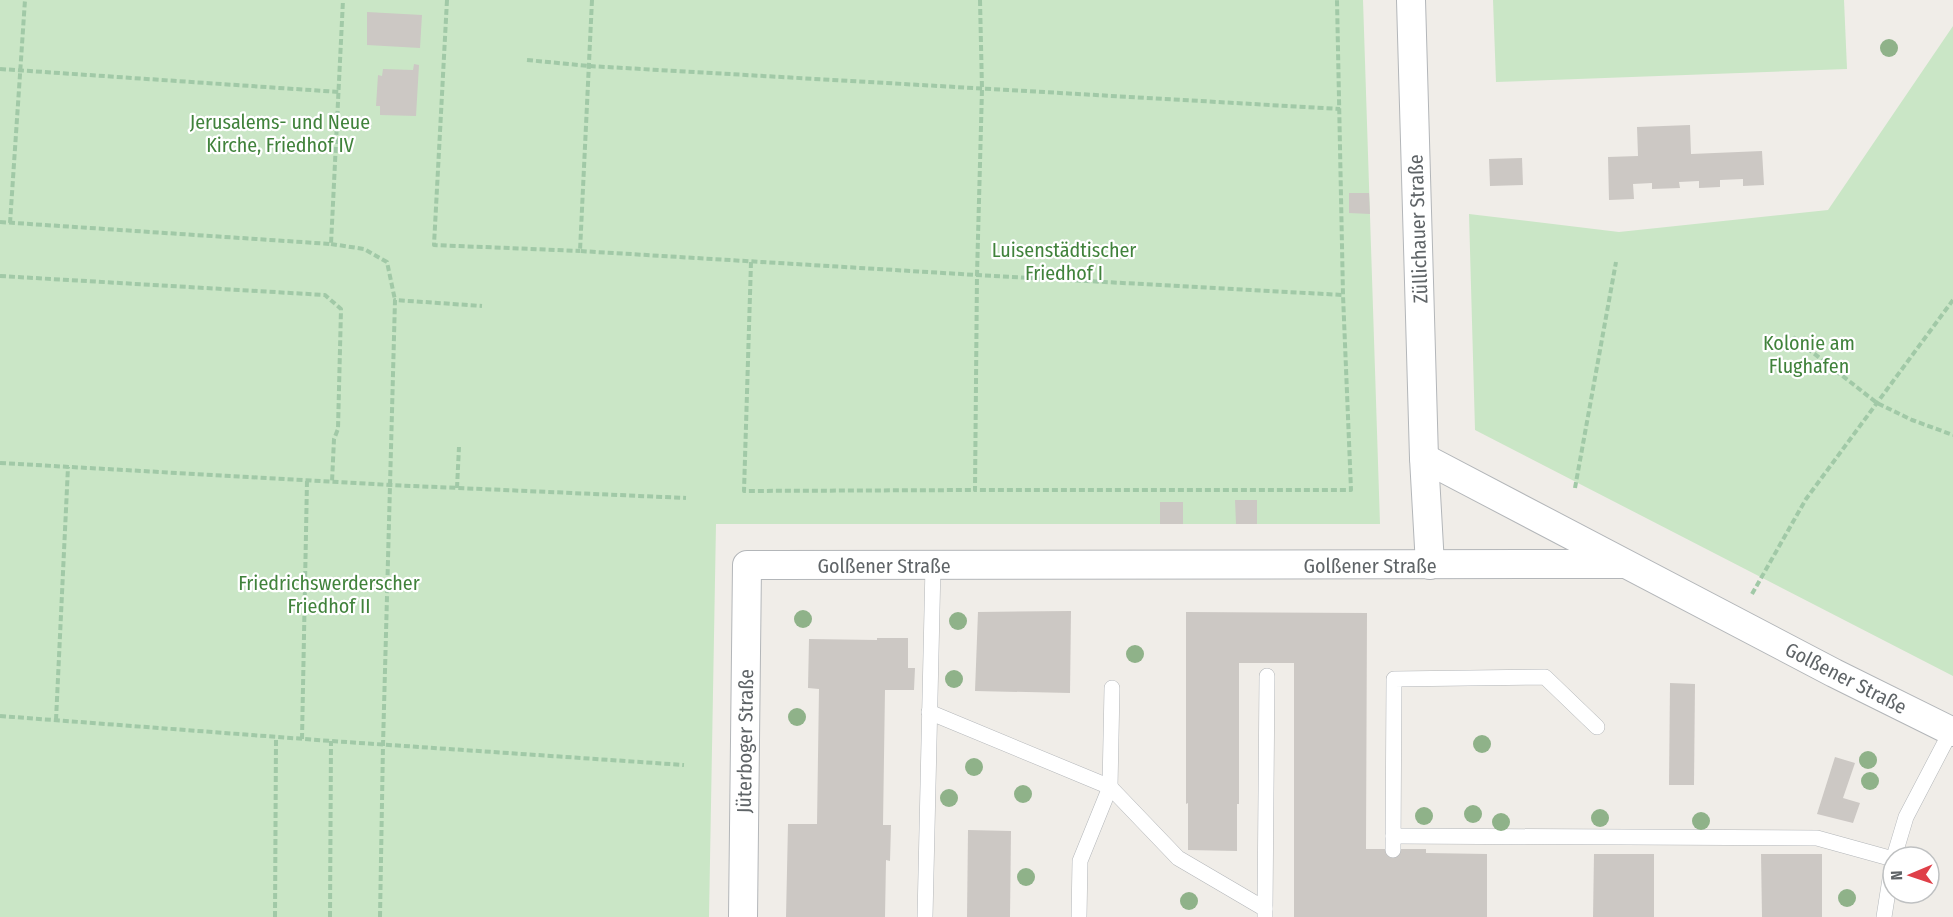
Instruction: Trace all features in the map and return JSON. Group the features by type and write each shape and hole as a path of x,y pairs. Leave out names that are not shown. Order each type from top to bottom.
{"street":[{"name":"Züllichauer Straße","path":"1411,0 1424,458 1430,566"},
{"path":"1424,458 1624,564"},
{"name":"Golßener Straße","path":"747,565 1624,564 1834,673 1952,731"},
{"name":"Jüterboger Straße","path":"743,917 747,565"}],"lane":[{"path":"925,917 933,566"},
{"path":"1264,913 1267,676"},
{"path":"1598,727 1545,677 1394,679 1393,843 1817,838 1881,856"},
{"path":"1079,917 1080,861 1110,787 1112,688"},
{"path":"929,712 1110,787 1178,858 1264,913"},
{"path":"1897,845 1906,817 1952,731"}],"path":[{"path":"10,223 25,0"},
{"path":"331,244 344,0"},
{"path":"447,0 434,245 580,251 1343,295"},
{"path":"580,251 592,0"},
{"path":"975,490 982,89 980,0"},
{"path":"751,262 744,491 1351,490 1343,295 1337,0"},
{"path":"527,60 589,66 1341,109"},
{"path":"0,69 339,92"},
{"path":"0,222 331,244 364,249 387,262 395,300 380,917"},
{"path":"1575,488 1616,262"},
{"path":"0,276 325,295 340,309 338,429 334,439 332,482"},
{"path":"395,300 482,306"},
{"path":"1736,622 1806,499 1953,300"},
{"path":"1793,337 1877,403 1912,420 1953,435"},
{"path":"457,488 459,447"},
{"path":"0,464 686,498"},
{"path":"56,720 68,467"},
{"path":"302,739 308,481"},
{"path":"0,716 684,765"},
{"path":"275,917 276,737"},
{"path":"330,917 331,741"}],"green space":[{"path":"0,0 1363,0 1380,524 716,524 709,917 0,917"},
{"path":"1493,0 1844,0 1847,69 1496,82"},
{"name":"Kolonie am Flughafen","path":"1953,26 1953,676 1475,430 1469,214 1619,232 1828,210"}],"building":[{"path":"367,12 422,15 420,48 367,45"},
{"path":"414,64 419,65 416,116 380,115 380,106 376,106 378,75 382,76 383,69 413,70"},
{"path":"1690,125 1691,154 1762,151 1764,185 1743,186 1743,179 1720,180 1720,187 1699,188 1699,181 1679,182 1680,188 1652,189 1652,183 1633,184 1634,199 1609,200 1608,157 1638,156 1637,127"},
{"path":"1522,158 1523,185 1490,186 1489,159"},
{"path":"1349,193 1369,193 1370,214 1349,213"},
{"path":"1235,500 1257,500 1257,524 1236,524"},
{"path":"1160,502 1183,502 1183,524 1160,524"},
{"path":"1071,611 1070,693 975,691 978,612"},
{"path":"1186,612 1367,613 1366,849 1426,849 1426,853 1487,854 1487,917 1294,917 1294,663 1239,663 1237,851 1188,850"},
{"path":"877,638 908,638 908,668 915,668 914,690 885,690 883,825 891,825 890,861 886,860 885,917 786,917 788,824 817,824 819,689 808,688 809,639 877,640"},
{"path":"1670,683 1695,684 1694,785 1669,785"},
{"path":"1835,757 1855,763 1843,798 1860,803 1853,823 1817,814"},
{"path":"968,830 1011,831 1010,917 967,917"},
{"path":"1594,854 1654,854 1654,917 1593,917"},
{"path":"1761,854 1822,854 1822,917 1762,917"}],"park label":[{"name":"Jerusalems- und Neue Kirche, Friedhof IV","path":"280,134"},
{"name":"Luisenstädtischer Friedhof I","path":"1064,262"},
{"name":"Friedrichswerderscher Friedhof II","path":"329,594"}]}
